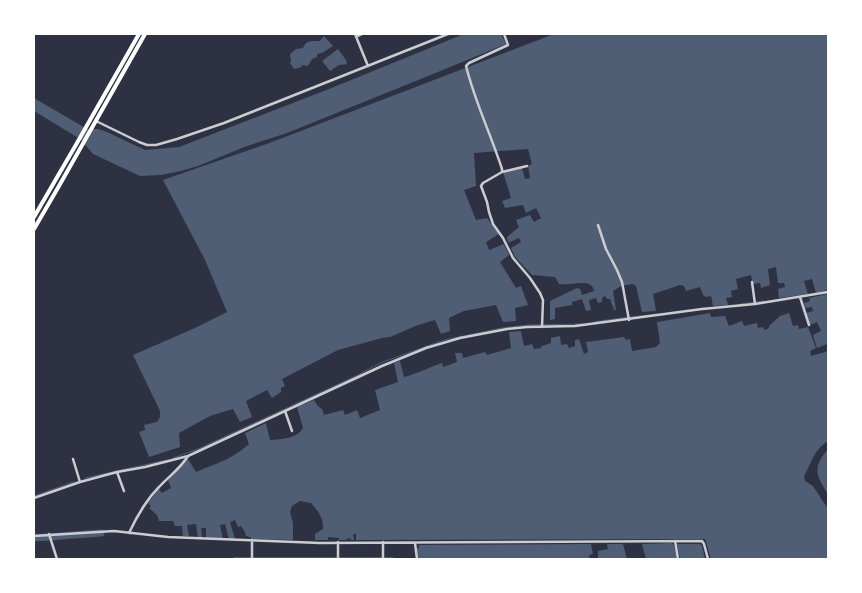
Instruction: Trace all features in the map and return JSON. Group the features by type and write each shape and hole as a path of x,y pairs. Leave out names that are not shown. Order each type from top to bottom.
{"highway":[{"path":"34,217 138,34"},
{"path":"34,229 145,34"}],"street":[{"path":"362,34 356,35 368,66"},
{"path":"96,121 138,142 156,145 224,123 448,34"},
{"path":"502,172 484,124 466,66 508,45 504,34"},
{"path":"527,166 502,172 482,183 481,186 487,200 488,212 493,224 503,238 513,258 530,278 542,297 542,327"},
{"path":"598,225 606,249 622,282 629,320"},
{"path":"752,282 755,304"},
{"path":"34,498 80,482 188,456 382,366 426,348 460,338 507,329 575,326 629,320 702,309 755,304 828,292"},
{"path":"800,297 809,324"},
{"path":"285,411 292,431"},
{"path":"130,532 149,499 188,456"},
{"path":"73,459 80,482"},
{"path":"117,472 124,491"},
{"path":"34,536 114,531 168,537 338,542 702,541 708,559"},
{"path":"49,535 56,559"},
{"path":"252,540 252,559"},
{"path":"675,541 678,559"},
{"path":"338,542 338,559"},
{"path":"382,559 383,542"},
{"path":"415,543 417,559"},
{"path":"234,559 392,559"}],"water":[{"path":"464,34 501,34 506,44 287,133 247,146 198,166 161,175 140,176 93,154 80,139 34,111 34,98 87,129 98,129 107,132 145,150 179,147"},
{"path":"554,34 828,34 828,290 816,293 812,279 804,281 808,294 779,298 778,289 785,287 784,283 778,283 776,267 768,269 770,285 761,288 760,283 753,284 751,275 736,279 738,289 731,291 732,297 726,298 728,305 713,306 711,296 706,297 703,295 700,287 686,291 684,286 680,285 653,294 656,311 642,312 636,286 633,284 621,286 613,291 616,310 614,310 610,299 607,299 605,296 602,298 602,302 598,303 596,298 589,300 591,310 586,311 582,299 572,302 572,305 555,308 555,319 550,320 550,301 577,288 580,289 582,295 594,291 589,284 559,284 555,277 532,275 515,257 511,248 521,242 519,238 508,243 507,237 519,227 516,220 530,215 534,222 541,218 536,208 526,213 523,205 505,208 502,201 511,198 503,172 522,168 525,179 530,178 528,166 532,164 528,149 474,153 476,186 464,190 476,220 487,218 499,234 486,242 489,250 504,244 509,255 500,262 516,288 521,286 528,305 515,308 516,321 503,322 496,305 464,311 449,318 450,331 441,334 435,320 390,337 338,350 282,379 285,386 281,388 281,392 272,398 267,390 246,401 252,417 240,422 233,409 210,416 179,433 180,447 149,457 139,432 145,430 144,425 157,422 160,417 160,411 133,355 227,312 205,260 163,180 272,142"},
{"path":"324,36 333,46 317,54 317,57 312,59 308,66 301,65 302,67 294,69 290,63 290,54 296,49 303,48 308,42 320,41"},
{"path":"338,49 347,64 339,65 330,71 322,61"},
{"path":"828,294 828,347 827,344 817,348 813,335 821,331 817,322 810,325 806,313 813,311 812,307 805,308 804,303 810,301 809,298"},
{"path":"710,313 711,317 725,316 729,326 742,321 744,326 757,323 758,328 763,327 765,330 780,316 789,313 793,326 798,325 799,329 808,327 816,348 810,351 811,356 828,351 828,441 816,453 804,476 805,481 813,486 828,509 828,559 711,559 705,539 356,540 356,534 353,534 354,540 351,540 351,538 339,540 339,538 328,537 328,540 315,540 315,534 323,529 321,518 311,503 300,501 292,506 290,512 293,523 293,540 252,539 246,536 241,526 238,527 235,520 230,522 235,539 229,539 225,524 220,525 223,539 206,538 206,528 201,528 202,538 198,538 196,524 187,525 189,536 183,536 182,526 175,526 173,521 159,521 157,515 149,508 151,506 148,503 159,489 162,493 171,488 168,480 188,459 196,472 224,461 249,444 245,433 266,423 270,440 288,438 300,432 303,428 297,407 314,400 322,409 324,415 343,410 345,415 357,410 360,418 380,410 375,390 398,382 394,363 400,361 404,377 442,363 443,367 457,362 455,353 462,353 463,358 485,352 487,355 511,348 509,332 521,331 524,346 532,344 534,349 551,343 551,338 560,336 561,345 567,344 569,348 575,346 575,340 579,339 584,354 588,352 586,342 624,337 626,340 630,339 632,351 656,347 660,343 657,322"},
{"path":"828,449 828,494 821,482 818,467"},
{"path":"672,543 677,559 646,559 642,544"},
{"path":"591,544 593,554 589,555 590,559 419,559 416,549 419,548 419,545"},
{"path":"607,544 623,544 627,559 598,559 598,551 608,549"},
{"path":"677,544 700,544 705,559 680,559"}],"waterway":[{"path":"740,304 764,301"},
{"path":"594,322 657,314"},
{"path":"173,458 198,449 356,376 380,363 444,340 502,328 528,325 583,324"},
{"path":"85,478 167,460"},
{"path":"34,496 73,482"},
{"path":"34,538 101,533"}]}
